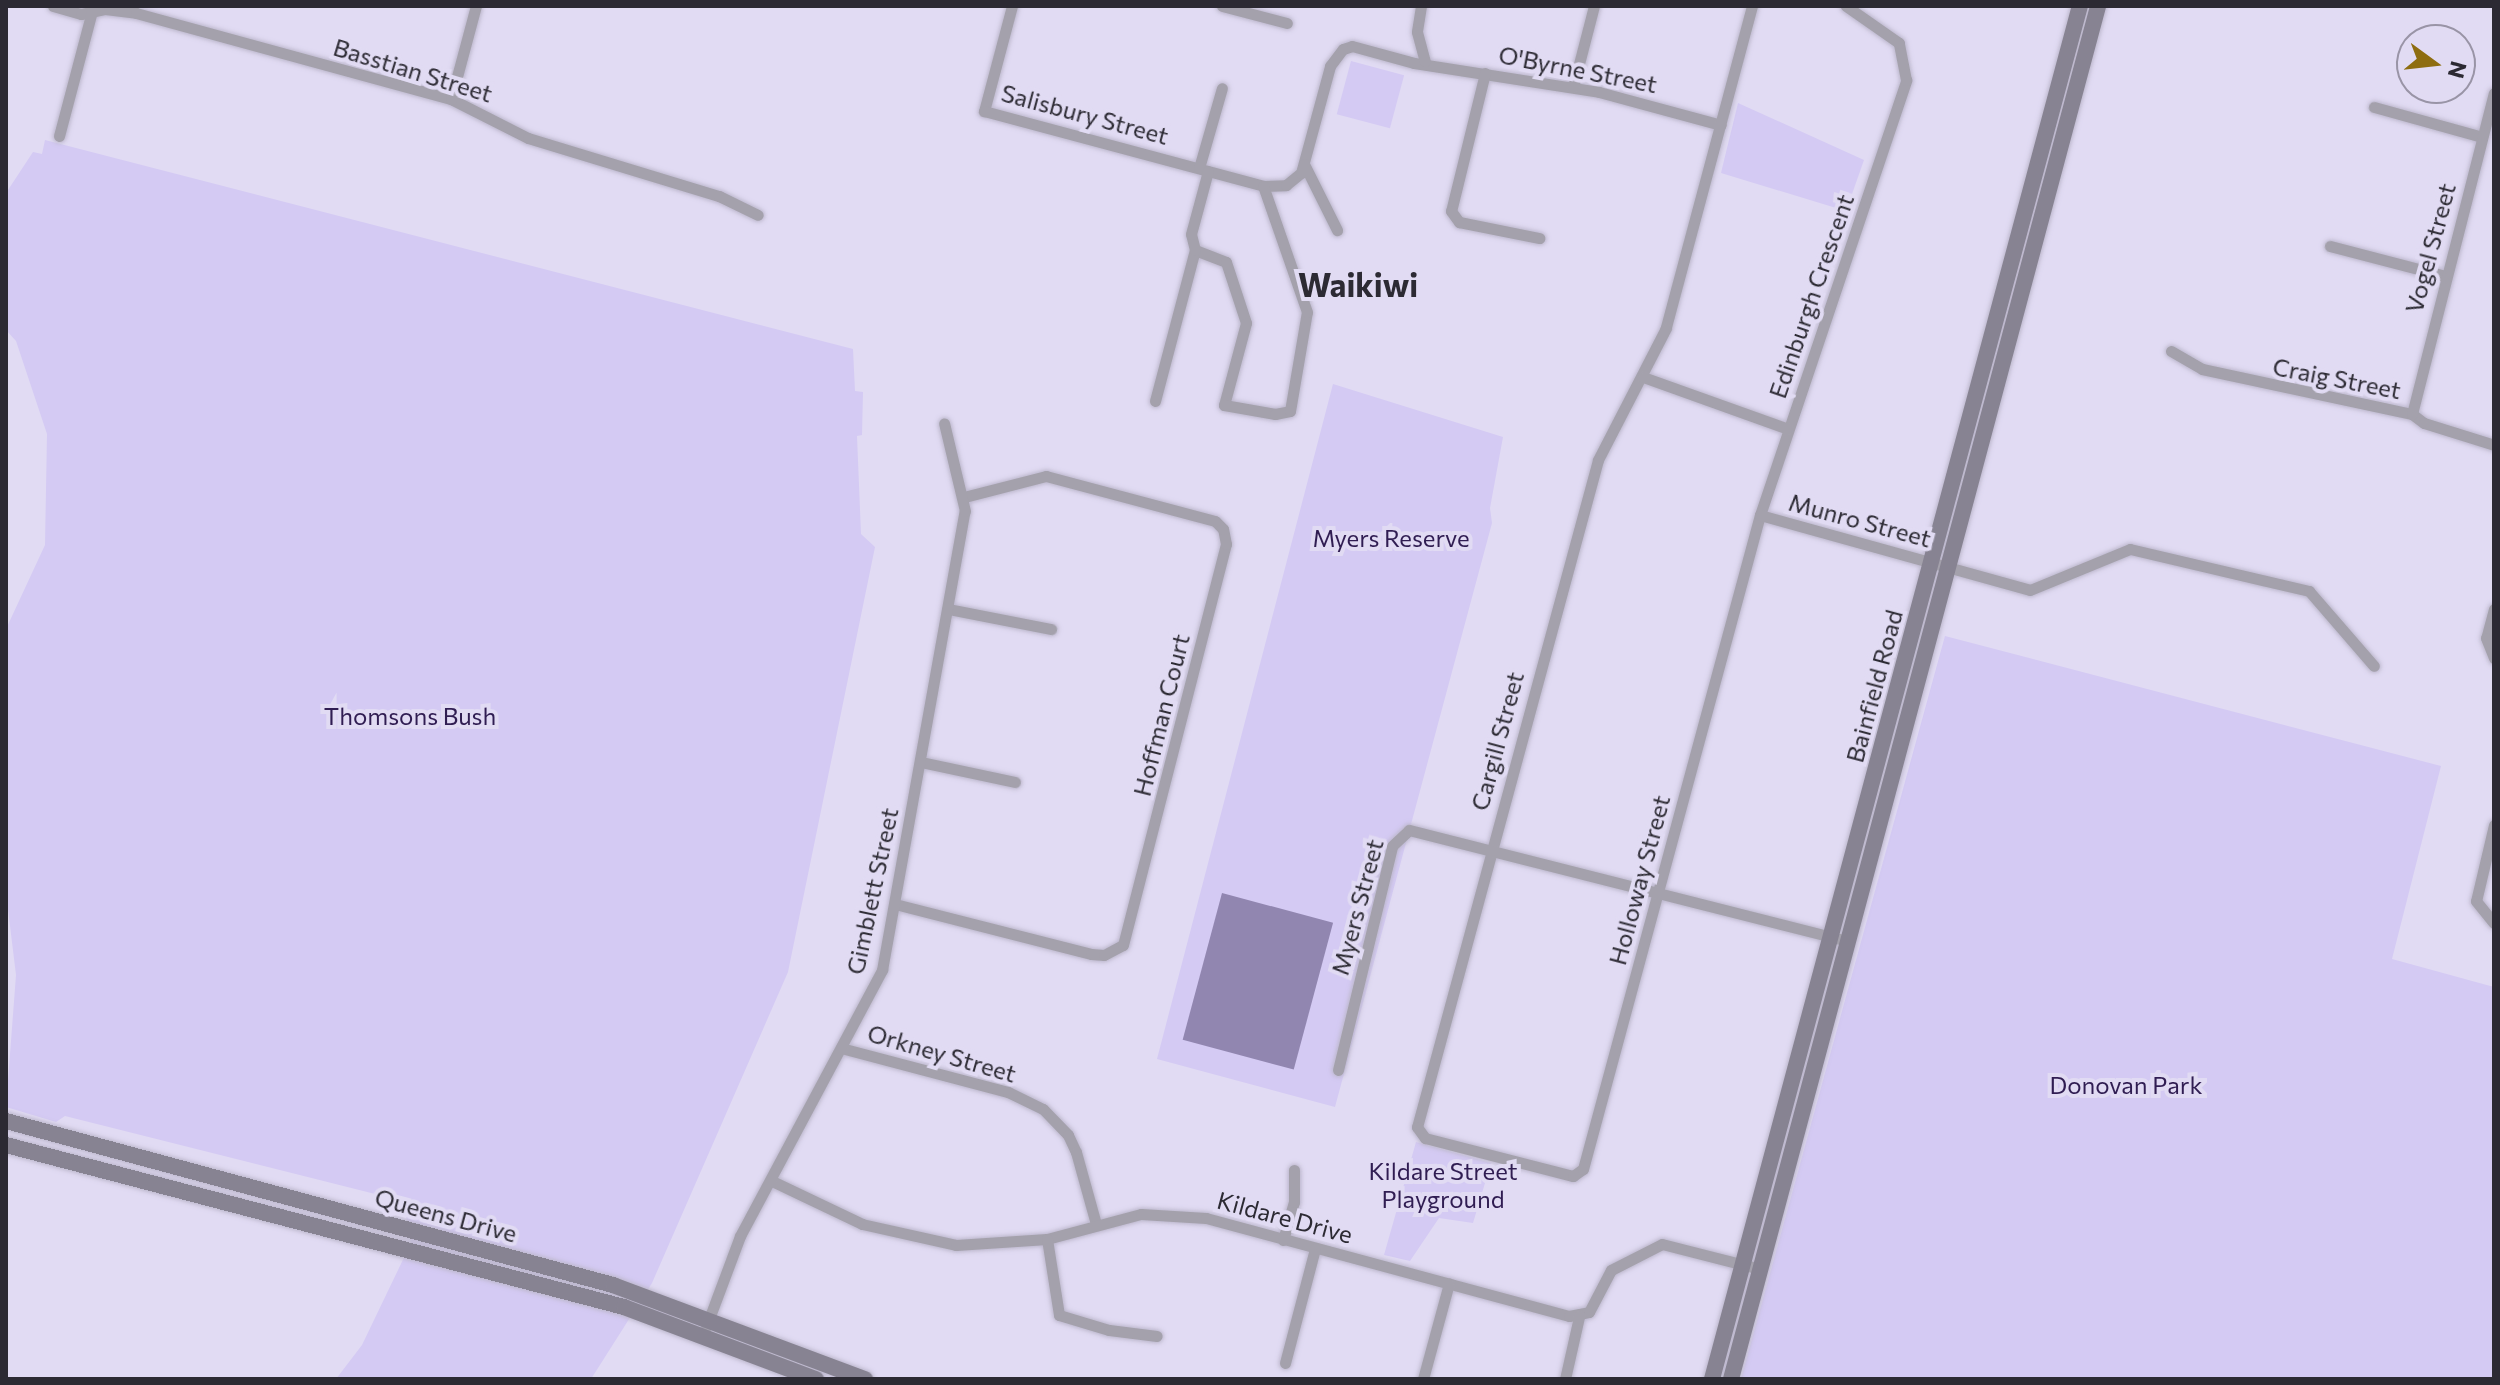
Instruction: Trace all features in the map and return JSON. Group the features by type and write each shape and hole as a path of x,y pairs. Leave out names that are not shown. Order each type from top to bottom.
{"main road":[{"name":"Bainfield Road","path":"2062,107 2080,6"},
{"name":"Bainfield Road","path":"1731,1379 1752,1267 1890,748 2062,107 2098,6"},
{"name":"Queens Drive","path":"6,1121 580,1275 709,1319 865,1379"},
{"name":"Queens Drive","path":"6,1145 215,1197 624,1307 816,1379"},
{"path":"215,1197 220,1178"},
{"name":"Bainfield Road","path":"1712,1379 1752,1267"}],"street":[{"name":"Basstian Street","path":"53,6 136,13 451,99 528,138 719,196 758,215"},
{"path":"451,99 476,6"},
{"name":"Salisbury Street","path":"1012,6 984,111 1263,186"},
{"path":"1222,6 1287,23"},
{"path":"1421,6 1417,32 1425,61"},
{"path":"1573,87 1594,6"},
{"path":"1643,377 1666,328 1752,6"},
{"name":"Edinburgh Crescent","path":"1643,377 1788,429 1906,80 1899,43 1846,6"},
{"path":"59,136 93,9"},
{"name":"O'Byrne Street","path":"1304,164 1330,66 1343,49 1573,87 1721,125"},
{"path":"1485,73 1451,211 1459,222 1539,238"},
{"path":"1155,401 1195,250 1191,234 1222,88"},
{"name":"Vogel Street","path":"2412,414 2494,93"},
{"path":"2374,107 2482,137"},
{"path":"1195,250 1226,262 1246,323 1224,405 1275,414 1290,411 1307,312 1263,186 1286,185 1304,164 1337,230"},
{"path":"2330,246 2445,276"},
{"name":"Craig Street","path":"2171,351 2202,369 2255,384 2412,414 2424,423 2494,445"},
{"name":"Cargill Street","path":"1417,1127 1598,460 1643,377"},
{"name":"Gimblett Street","path":"702,1335 740,1236 882,970 948,609 964,497 944,423"},
{"name":"Holloway Street","path":"1417,1127 1429,1139 1579,1175 1760,515 1788,429"},
{"name":"Hoffman Court","path":"895,904 1091,954 1104,955 1123,945 1224,554 1225,534 1215,521 1046,476 964,497"},
{"name":"Munro Street","path":"1760,515 2030,590 2130,549 2309,591 2374,666"},
{"path":"948,609 1051,629"},
{"path":"2494,609 2486,638 2494,658"},
{"path":"921,762 1015,782"},
{"path":"2494,825 2485,838 2476,901 2494,923"},
{"name":"Myers Street","path":"1338,1070 1397,837 1413,830 1840,938"},
{"name":"Orkney Street","path":"841,1048 1008,1092 1043,1109 1072,1144 1096,1224"},
{"path":"1283,1240 1294,1202 1294,1170"},
{"name":"Kildare Drive","path":"772,1181 862,1224 936,1242 986,1246 1047,1239 1096,1224 1165,1213 1206,1218 1579,1317"},
{"path":"1047,1239 1059,1315 1109,1330 1157,1336"},
{"path":"1565,1379 1579,1317 1589,1312 1611,1270 1653,1247 1669,1245 1752,1267"},
{"path":"1285,1363 1315,1249"},
{"path":"1423,1379 1449,1283"}],"green space":[{"path":"1351,61 1404,75 1390,128 1337,114"},
{"path":"1738,103 1864,160 1846,211 1721,173"},
{"name":"Thomsons Bush","path":"45,140 853,349 855,391 863,392 862,435 857,436 861,534 875,547 788,972 652,1283 591,1379 336,1379 362,1345 411,1243 403,1201 65,1116 56,1122 6,1107 16,975 6,893 6,629 45,545 47,434 16,341 6,330 6,193 33,152 42,154"},
{"name":"Myers Reserve","path":"1333,384 1503,437 1490,508 1492,523 1335,1107 1157,1059"},
{"name":"Donovan Park","path":"1945,636 2441,766 2392,959 2494,987 2494,1379 1741,1379"},
{"name":"Kildare Street Playground","path":"1416,1142 1491,1163 1473,1223 1439,1218 1410,1261 1384,1255"}],"shaded area":[{"path":"1222,893 1333,923 1294,1070 1183,1040"}],"district":[{"name":"Waikiwi","path":"1358,284"}]}
